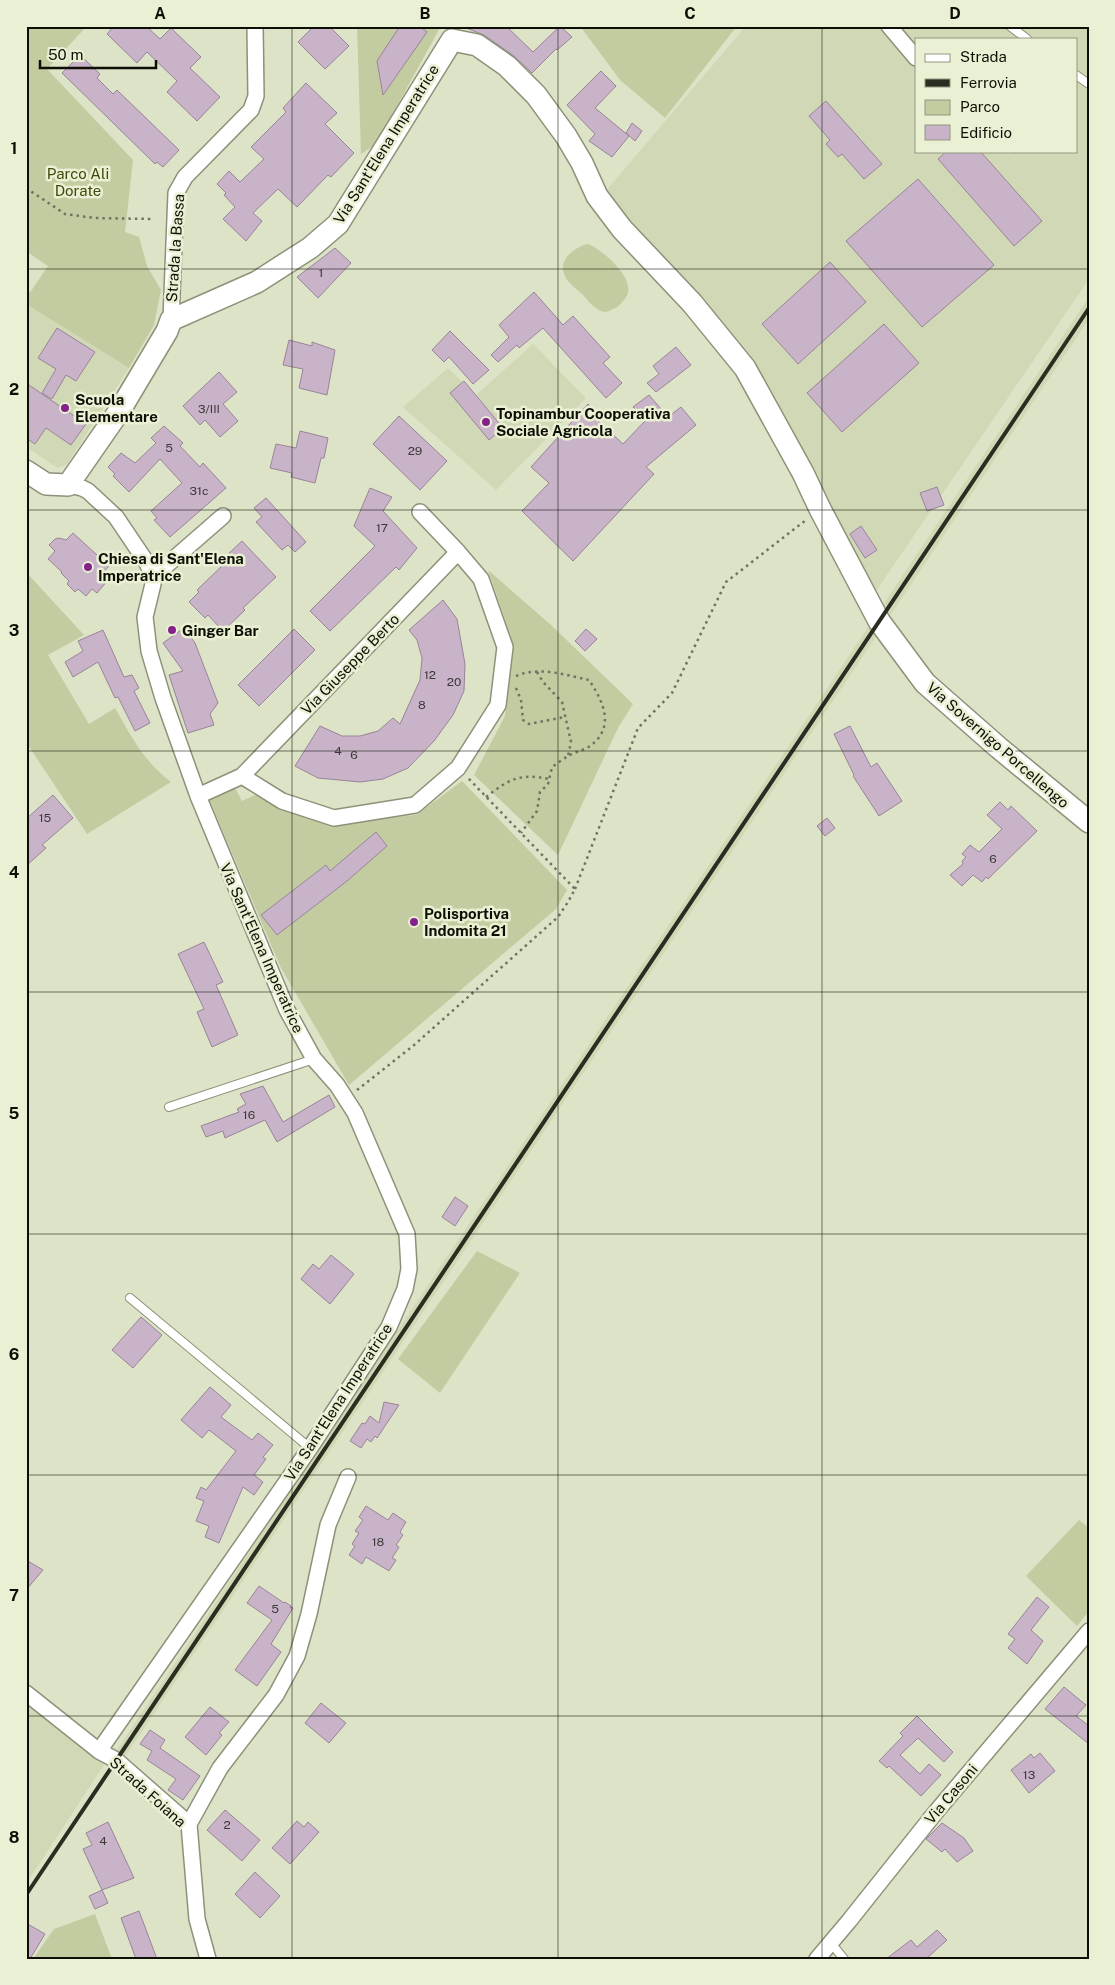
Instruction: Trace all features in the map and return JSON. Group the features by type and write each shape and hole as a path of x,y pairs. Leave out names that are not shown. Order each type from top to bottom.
{"street":[{"name":"Strada la Bassa","path":"171,320 176,193 185,177 251,110 256,96 255,26"},
{"path":"889,26 915,57"},
{"name":"Via Sant'Elena Imperatrice","path":"171,320 257,282 310,248 338,224 455,33"},
{"name":"Via Sovernigo Porcellengo","path":"455,33 477,45 507,66 536,95 566,136 582,163 597,196 622,229 692,303 745,368 803,473 879,621 925,683 999,748 1089,822"},
{"path":"68,485 120,410 167,331 171,320"},
{"path":"26,471 46,484 68,485 88,491 116,517 147,563 153,577 223,516"},
{"path":"242,776 282,801 334,818 415,805 458,768 498,705 508,677 505,647 481,579 420,512"},
{"name":"Via Giuseppe Berto","path":"198,796 242,776 458,552"},
{"name":"Via Sant'Elena Imperatrice","path":"99,1751 310,1448 389,1328 405,1289 409,1269 407,1234 355,1113 347,1098 314,1059 287,1010 198,796 163,698 149,651 145,617 153,577"},
{"path":"189,1824 220,1768 276,1695 298,1656 328,1525 348,1478"},
{"name":"Via Casoni","path":"817,1959 934,1813 1089,1631"},
{"name":"Strada Foiana","path":"26,1693 99,1751 116,1760 189,1824 197,1919 208,1959"}],"lane":[{"path":"1010,26 1026,38"},
{"path":"1078,76 1089,84"},
{"path":"169,1107 314,1059"},
{"path":"130,1298 310,1448"},
{"path":"831,1943 844,1959"}],"path":[{"path":"26,188 65,214 95,218 152,219"},
{"path":"347,1098 413,1046 558,917 575,889 638,728 672,693 726,582 820,509"},
{"path":"521,833 537,811 540,792 548,784 552,767 568,756 589,746 600,736 606,714 600,697 589,680 546,672 524,672 508,677 521,700 524,720 529,724 564,717"},
{"path":"537,672 543,682 562,702 571,742 568,756"},
{"path":"458,768 575,889"},
{"path":"486,797 502,785 516,778 532,775 550,779"}],"shaded area":[{"path":"746,26 889,26 915,54 915,152 1007,152 1034,181 1008,152 1078,152 1078,38 915,38 915,51 892,26 1089,26 1089,279 874,594 767,394 604,193"},
{"path":"1089,297 1089,319 126,1755 117,1750"},
{"name":"Scuola Elementare","path":"26,304 129,368 67,464 58,468 26,447"},
{"path":"533,344 586,398 496,490 403,407 448,368 476,395"},
{"path":"26,1702 104,1765 26,1884"}],"green space":[{"name":"Parco Ali Dorate","path":"26,26 87,26 47,69 133,160 125,232 139,237 147,266 161,290 154,325 129,368 26,304 26,294 31,291 48,266 26,251"},
{"path":"357,26 441,26 376,144 361,154"},
{"path":"580,26 737,26 665,118 620,80"},
{"path":"588,244 595,247 618,268 628,284 628,293 624,300 616,308 607,312 593,306 567,280 564,273 564,262 571,252"},
{"path":"488,570 551,625 633,704 618,728 558,855 474,775 505,716 511,636"},
{"path":"26,572 84,635 48,655 89,724 115,708 145,757 171,782 87,834 26,742"},
{"name":"Polisportiva Indomita 21","path":"462,781 567,890 556,909 349,1085 281,968 209,799 234,786 242,801 257,794 334,823 416,815"},
{"path":"477,1251 520,1273 440,1393 398,1359"},
{"path":"1079,1520 1089,1528 1089,1611 1077,1626 1026,1576"},
{"path":"95,1914 112,1959 33,1959 54,1929"}],"building":[{"path":"114,26 146,26 160,39 171,28 201,57 190,68 220,97 197,121 167,92 177,81 147,52 137,63 107,34"},
{"path":"314,26 329,26 349,46 325,69 298,42"},
{"path":"400,26 419,26 427,32 383,95 377,61"},
{"path":"461,26 506,26 533,52 560,26 572,37 556,49 532,73 514,56 484,35"},
{"path":"80,55 100,74 97,78 113,94 117,90 179,150 163,167 157,162 155,164 62,73"},
{"path":"601,71 616,86 595,108 629,136 612,157 589,141 595,134 567,105"},
{"path":"306,83 337,113 325,124 354,153 331,177 328,175 297,207 278,189 253,213 262,221 246,241 223,219 235,207 224,195 226,193 217,184 229,171 240,182 264,159 251,147 286,112 283,108"},
{"path":"826,101 882,164 864,179 842,154 838,157 826,144 830,140 809,116"},
{"path":"632,123 642,131 635,141 626,133"},
{"path":"946,152 981,152 1042,221 1014,246 938,159"},
{"path":"918,179 994,265 922,327 846,241"},
{"path":"335,248 351,263 318,298 297,277"},
{"path":"830,262 866,302 798,364 762,324"},
{"path":"534,292 563,325 573,316 610,357 603,363 622,383 606,398 543,328 519,348 517,345 498,362 491,355 509,337 499,325"},
{"path":"884,324 919,363 842,432 807,393"},
{"path":"57,328 95,352 76,381 66,375 52,399 42,393 56,369 38,358"},
{"path":"450,331 489,370 473,384 449,357 444,362 432,350"},
{"path":"289,340 312,346 312,342 335,350 327,395 299,388 303,369 283,365"},
{"path":"676,347 691,365 656,392 647,383 659,374 653,366"},
{"path":"219,372 237,392 223,404 238,421 220,437 205,420 200,425 183,406"},
{"path":"464,381 503,428 489,440 450,393"},
{"path":"26,383 86,424 71,445 46,428 35,444 26,438"},
{"path":"649,395 668,417 681,407 696,425 646,467 654,474 573,561 522,511 549,483 531,467 588,404 600,415 596,419 623,444 645,421 633,407"},
{"path":"399,416 447,461 420,490 373,444"},
{"path":"164,426 183,443 180,446 200,467 203,463 226,488 170,537 154,520 157,518 151,511 182,483 160,459 129,492 113,476 115,474 108,467 121,453 135,463 156,443 151,438"},
{"path":"300,431 328,438 324,458 321,458 315,483 291,477 292,473 270,468 276,444 296,448"},
{"path":"937,487 944,505 927,511 920,493"},
{"path":"370,488 392,497 383,511 417,548 399,570 396,567 330,631 310,611 375,546 354,526"},
{"path":"266,498 306,542 295,552 288,545 282,550 256,522 262,517 254,508"},
{"path":"861,526 877,550 865,558 850,534"},
{"name":"Chiesa di Sant'Elena Imperatrice","path":"73,533 109,566 102,574 108,580 97,593 92,589 86,596 78,589 75,592 67,584 69,581 62,572 48,559 55,551 49,545 55,539 66,540"},
{"path":"242,541 276,577 243,608 245,610 223,631 208,615 205,618 189,602 199,592 197,590 227,561 224,558"},
{"path":"443,600 457,619 465,664 464,691 453,715 434,741 408,768 383,779 360,782 318,778 295,766 320,726 342,736 360,736 378,731 393,718 400,724 420,680 422,658 417,640 409,630"},
{"path":"184,628 195,643 218,703 210,714 214,725 188,733 169,675 183,671 163,643"},
{"path":"294,629 315,650 259,706 238,685"},
{"path":"586,629 597,639 585,651 575,641"},
{"path":"103,630 124,677 132,675 139,688 134,691 150,723 135,731 118,697 115,698 98,662 73,677 65,662 83,651 78,641"},
{"path":"850,726 871,767 877,763 902,801 879,816 853,776 834,734"},
{"path":"53,795 73,818 42,845 46,848 26,866 26,819"},
{"path":"1000,802 1008,810 1011,806 1037,831 988,879 986,877 982,882 973,875 962,886 950,875 963,864 962,861 966,857 962,854 970,845 979,852 1002,829 987,815"},
{"path":"827,818 835,828 825,836 817,826"},
{"path":"376,832 387,846 347,881 277,935 261,915 326,865 330,871"},
{"path":"204,942 223,982 216,985 238,1035 212,1047 197,1012 204,1009 178,954"},
{"path":"263,1086 283,1122 329,1095 335,1107 277,1142 265,1120 225,1138 223,1131 206,1137 201,1126 239,1112 237,1109 246,1104 240,1094"},
{"path":"455,1197 468,1206 455,1226 442,1217"},
{"path":"331,1255 354,1274 330,1304 301,1279 313,1264 319,1269"},
{"path":"141,1317 162,1335 133,1368 112,1350"},
{"path":"210,1387 231,1405 221,1417 252,1440 258,1433 273,1445 263,1457 266,1459 254,1475 263,1482 254,1495 243,1487 219,1543 205,1537 209,1526 196,1521 204,1501 196,1498 201,1487 206,1490 236,1451 209,1430 202,1438 181,1420"},
{"path":"384,1402 399,1405 377,1438 375,1436 371,1442 367,1439 361,1448 350,1441 362,1423 365,1424 370,1416 379,1423"},
{"path":"366,1506 388,1520 393,1513 406,1522 400,1532 403,1535 396,1545 399,1547 392,1558 396,1560 389,1571 366,1557 362,1564 349,1555 355,1546 352,1544 359,1533 355,1531 363,1520 359,1517"},
{"path":"26,1560 43,1570 26,1590"},
{"path":"259,1586 291,1606 290,1608 293,1608 271,1644 281,1652 257,1686 235,1670 272,1620 247,1603"},
{"path":"1037,1597 1049,1607 1031,1630 1043,1641 1027,1664 1008,1648 1015,1639 1008,1634"},
{"path":"1064,1687 1086,1705 1076,1716 1089,1726 1089,1744 1045,1709"},
{"path":"321,1703 346,1723 329,1743 305,1723"},
{"path":"210,1707 229,1722 219,1733 222,1735 206,1755 185,1737"},
{"path":"917,1716 953,1752 944,1762 918,1738 900,1755 920,1774 929,1764 941,1775 921,1796 889,1766 887,1768 879,1761 903,1736 900,1733"},
{"path":"150,1730 165,1740 160,1748 200,1776 183,1800 168,1790 176,1779 147,1760 152,1751 140,1744"},
{"path":"1040,1753 1055,1771 1029,1793 1011,1770 1031,1754 1034,1758"},
{"path":"225,1810 260,1840 242,1861 207,1830"},
{"path":"297,1821 304,1827 308,1822 319,1832 290,1864 272,1848"},
{"path":"108,1822 134,1878 102,1890 83,1849 92,1845 86,1833"},
{"path":"942,1823 964,1838 973,1851 957,1862 945,1849 942,1852 926,1839"},
{"path":"255,1872 280,1896 260,1918 235,1894"},
{"path":"102,1890 108,1903 95,1909 89,1896"},
{"path":"139,1911 157,1959 136,1959 121,1918"},
{"path":"26,1923 45,1934 30,1959 26,1959"},
{"path":"937,1930 947,1940 926,1959 886,1959 911,1940 917,1947"}],"railway":[{"path":"26,1895 1089,308"}],"place":[{"name":"Scuola Elementare","path":"65,408"},
{"name":"Topinambur Cooperativa Sociale Agricola","path":"486,422"},
{"name":"Chiesa di Sant'Elena Imperatrice","path":"88,567"},
{"name":"Ginger Bar","path":"172,630"},
{"name":"Polisportiva Indomita 21","path":"414,922"}]}
